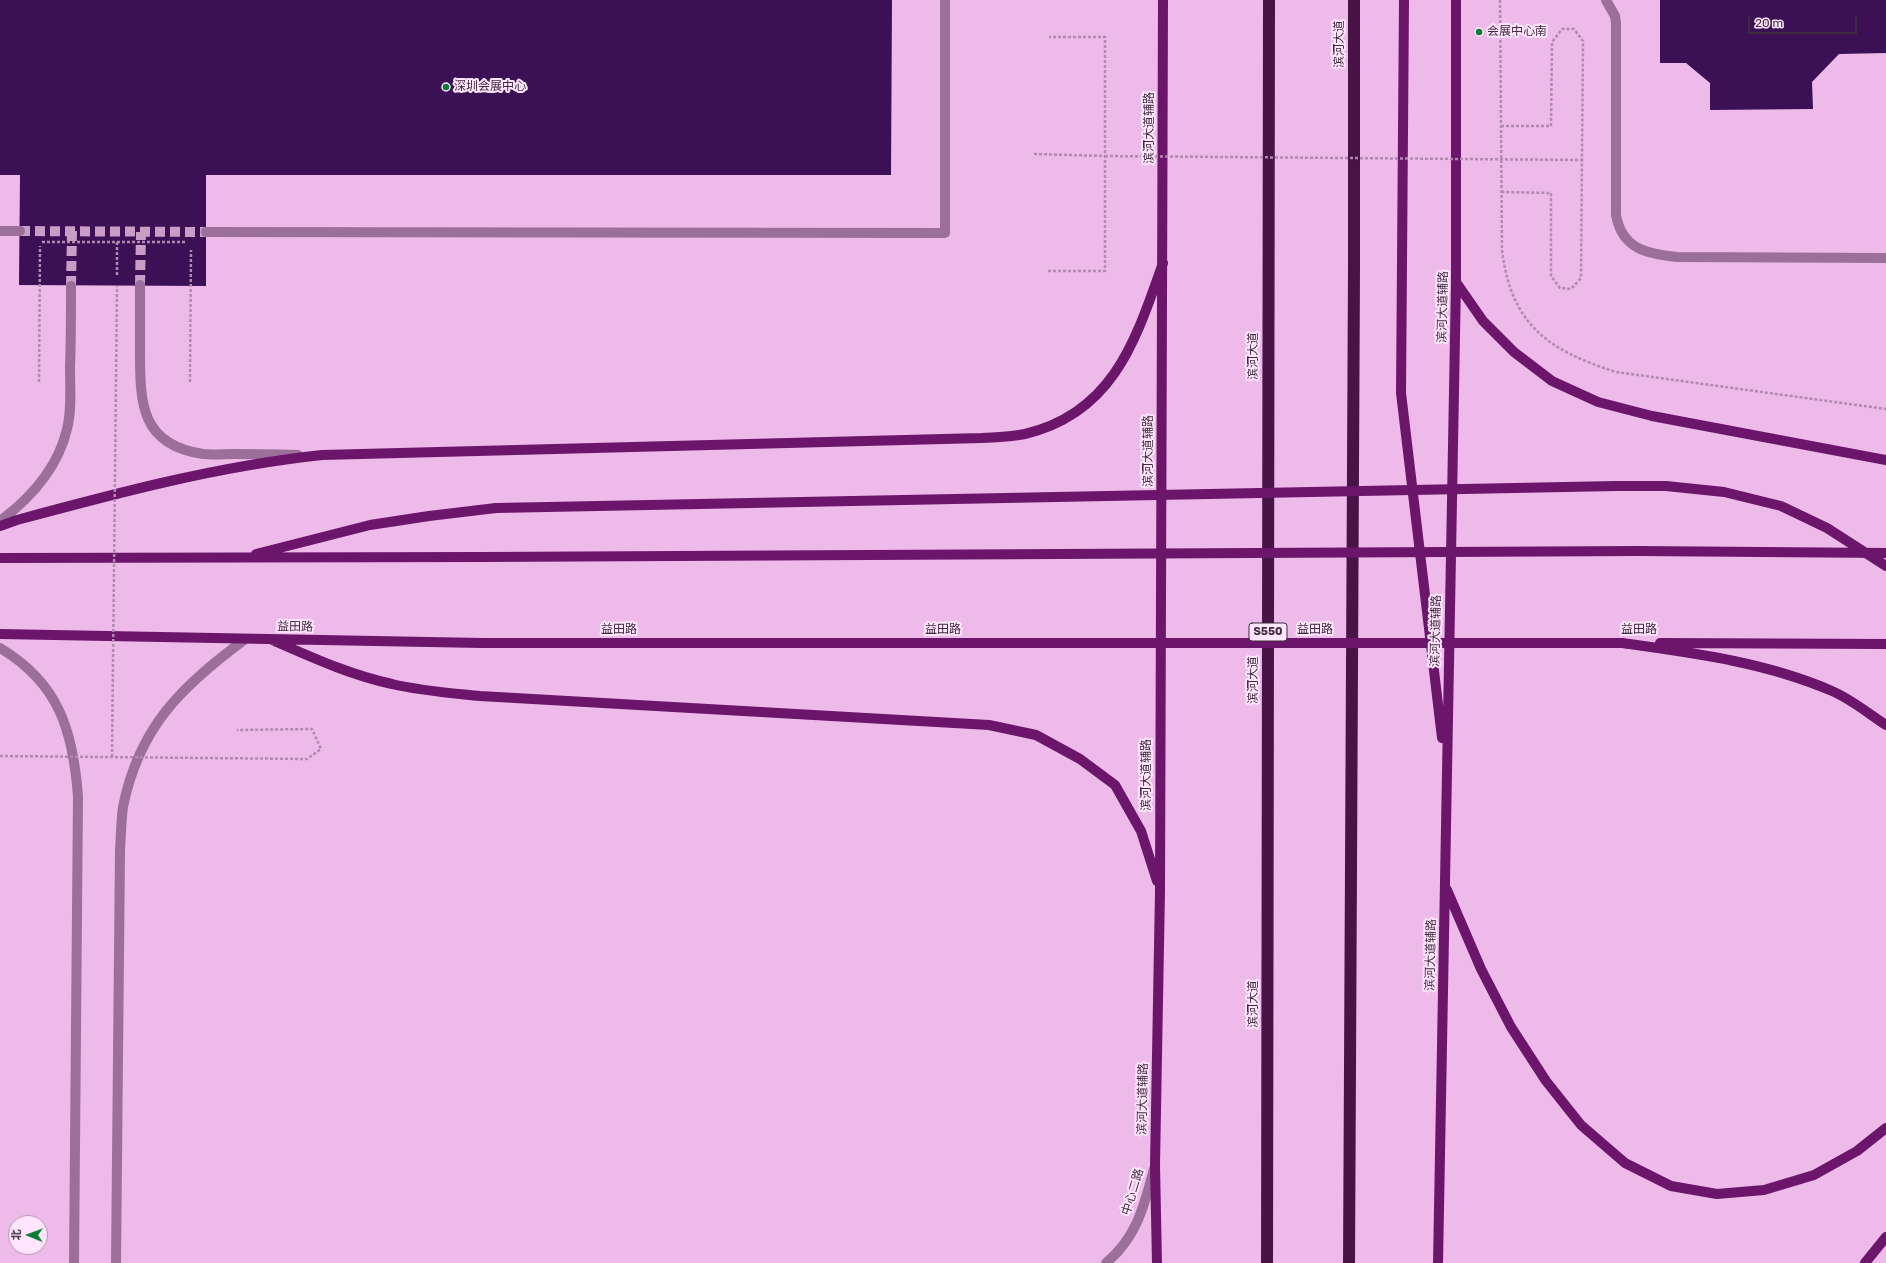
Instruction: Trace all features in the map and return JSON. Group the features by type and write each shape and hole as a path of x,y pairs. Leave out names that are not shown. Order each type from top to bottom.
{"highway":[{"name":"滨河大道","path":"1265,1263 1268,1230 1268,0"},
{"name":"滨河大道","path":"1349,1263 1354,0"},
{"path":"1349,1220 1355,1263"}],"main road":[{"name":"滨河大道辅路","path":"1157,1263 1155,1165 1160,891 1163,0"},
{"path":"1404,0 1401,392 1446,774"},
{"name":"滨河大道辅路","path":"1438,1263 1456,282 1456,0"},
{"path":"0,526 16,520 189,476 274,460 322,455 982,438 1025,434 1070,416 1103,390 1117,371 1134,338 1163,263"},
{"path":"1456,282 1483,321 1514,352 1552,381 1598,402 1652,416 1886,460"},
{"path":"243,557 370,525 496,508 1666,486 1724,492 1781,506 1828,528 1886,566"},
{"path":"0,558 1638,551 1886,554"},
{"name":"益田路","path":"0,634 244,640 482,643 1886,644"},
{"path":"272,640 312,658 353,673 392,684 436,692 488,697 989,725 1036,735 1080,759 1115,785 1141,831 1160,891"},
{"path":"1622,643 1707,655 1773,670 1833,692 1886,725"},
{"path":"1445,886 1481,970 1511,1027 1534,1063 1546,1081 1581,1125 1625,1163 1671,1186 1717,1194 1764,1190 1814,1175 1857,1151 1886,1128"},
{"path":"1865,1263 1886,1237"}],"street":[{"path":"206,232 944,233 945,0"},
{"path":"1606,0 1615,16 1616,23 1616,215 1618,228 1624,238 1632,245 1651,253 1677,257 1886,258"},
{"path":"0,231 20,231"},
{"path":"140,285 140,388 146,415 152,426 162,437 174,445 204,454 322,455"},
{"path":"0,521 21,505 45,478 57,457 67,429 70,408 71,286"},
{"path":"116,1263 120,850 123,808 131,776 142,746 161,716 181,693 211,665 244,640"},
{"path":"0,648 15,657 36,676 53,698 66,726 75,765 78,796 74,1263"},
{"name":"中心二路","path":"1106,1263 1125,1244 1135,1229 1144,1208 1155,1165"}],"path":[{"path":"1500,0 1503,261 1509,288 1515,303 1524,318 1535,331 1569,353 1592,365 1616,372 1886,409"},
{"path":"1501,126 1551,126 1552,42 1562,29 1574,29 1583,41 1581,278 1572,289 1560,288 1551,276 1551,193 1502,192"},
{"path":"1048,271 1106,271 1105,37 1050,37"},
{"path":"1034,154 1105,156 1582,160"},
{"path":"39,382 40,242 191,242 190,382"},
{"path":"112,757 117,242"},
{"path":"0,756 307,759 321,749 312,729 237,730"}],"building":[{"name":"深圳会展中心","path":"0,0 892,0 891,175 206,175 206,286 19,285 20,175 0,175"},
{"path":"1660,0 1886,0 1886,53 1839,54 1812,82 1813,109 1710,110 1710,83 1686,63 1660,63"}],"tunnel":[{"path":"20,231 206,232"},
{"path":"71,286 72,231"},
{"path":"140,285 141,232"}],"place":[{"name":"会展中心南","path":"1479,32"},
{"name":"深圳会展中心","path":"446,87"}]}
